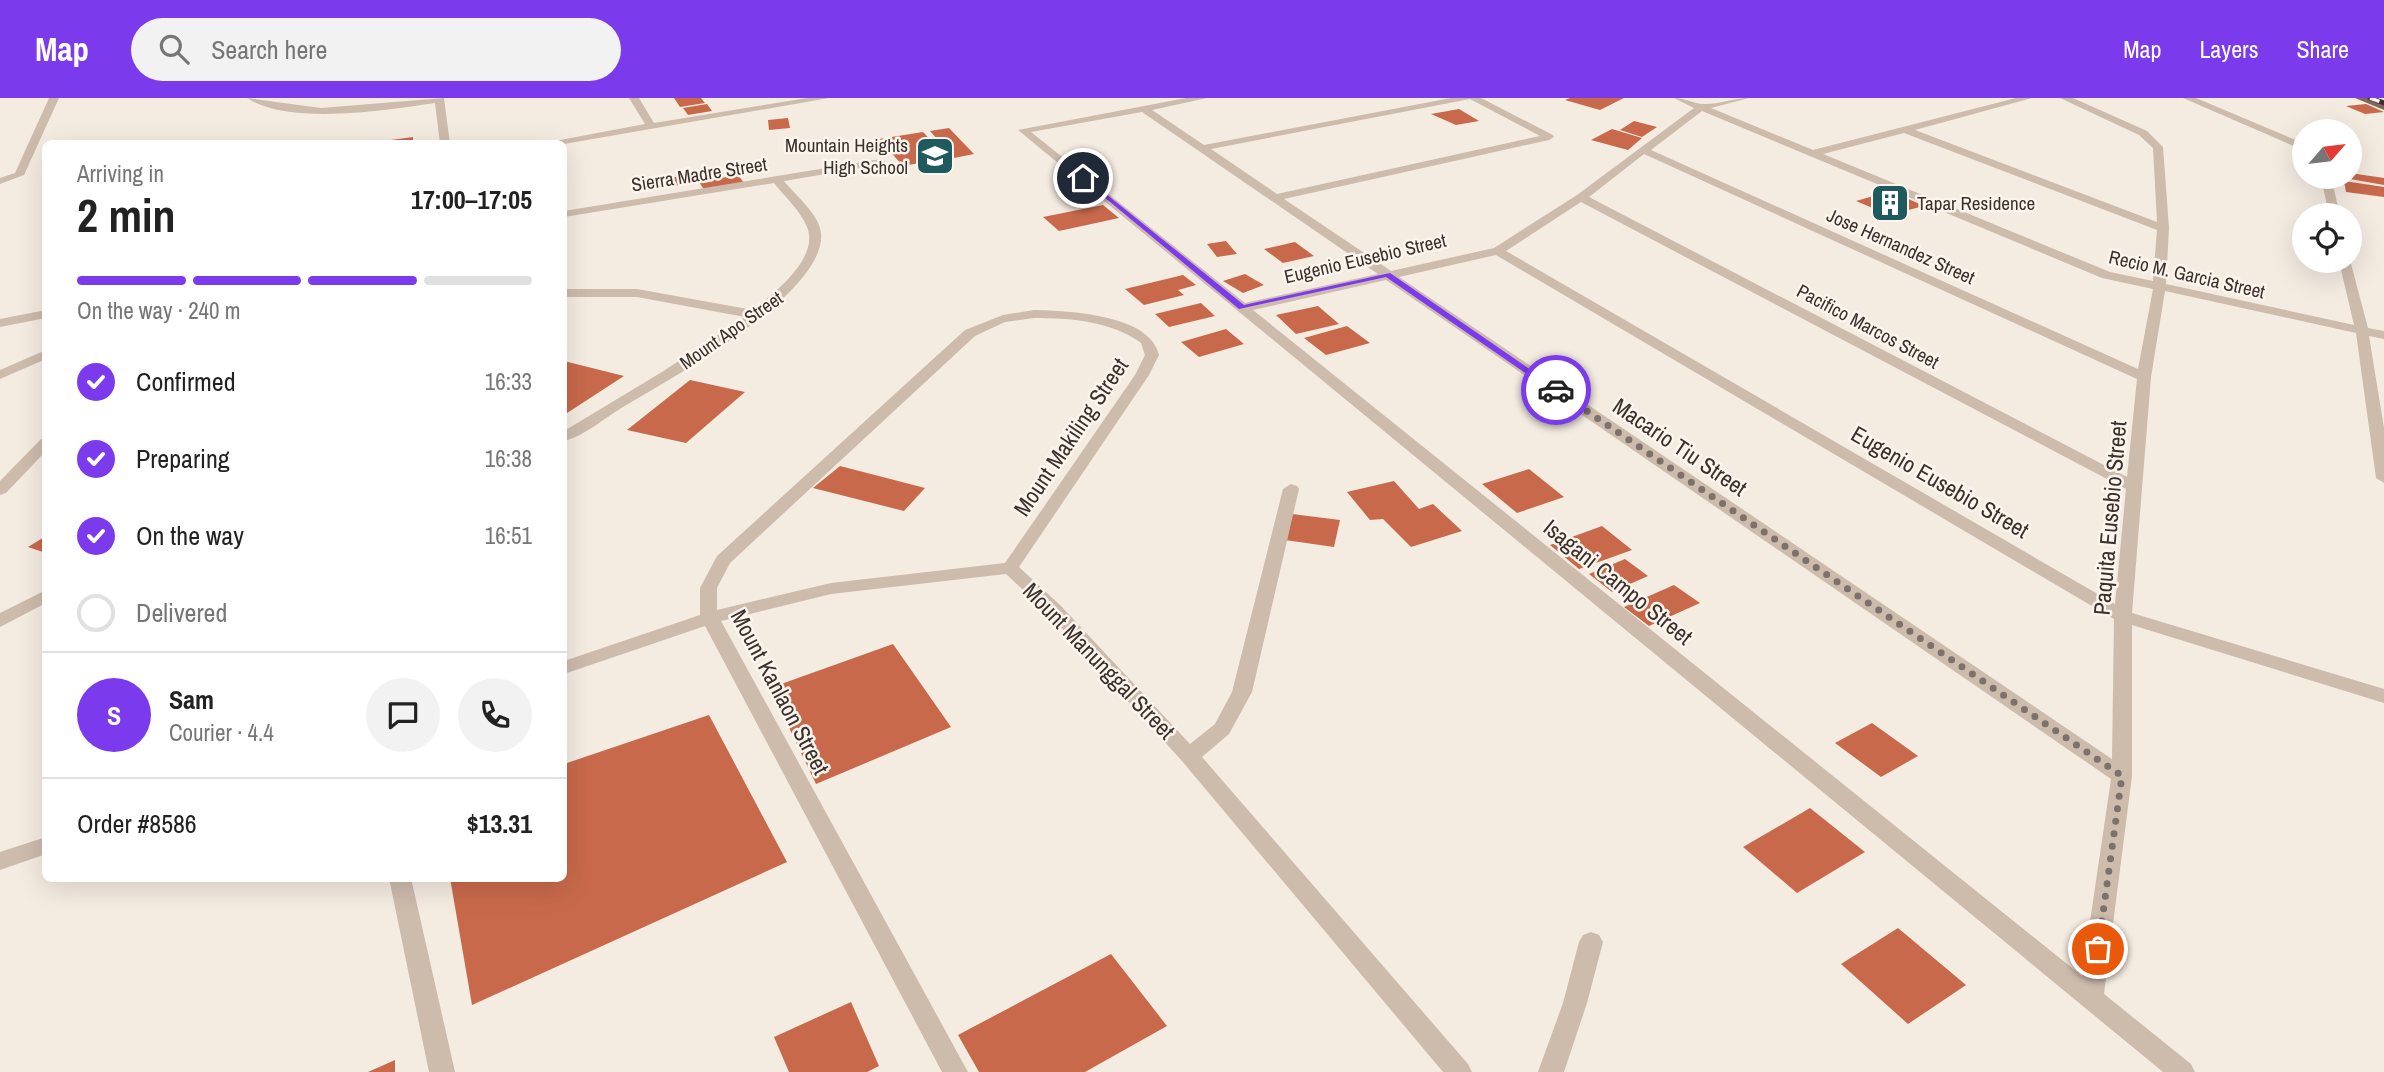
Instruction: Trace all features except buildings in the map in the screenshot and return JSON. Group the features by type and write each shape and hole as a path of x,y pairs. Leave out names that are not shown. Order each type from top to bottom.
{"main road":[{"path":"2360,98 2384,107"}],"street":[{"path":"0,181 19,175 54,98"},
{"path":"253,98 296,110 347,110 439,99 444,140"},
{"path":"634,98 651,126"},
{"path":"567,140 821,98"},
{"path":"1143,108 1202,98"},
{"path":"1202,149 1466,98"},
{"path":"1275,198 1549,137 1474,98"},
{"name":"Recio M. Garcia Street","path":"1679,98 2106,275 2159,289 2384,335"},
{"name":"Eugenio Eusebio Street","path":"1242,307 1498,251 1581,197 1701,107 1744,98"},
{"path":"1814,153 2027,98"},
{"name":"Paquita Eusebio Street","path":"2065,98 2143,133 2158,147 2162,228 2159,289 2144,377 2123,616 2122,776 2091,998"},
{"path":"2188,98 2292,142"},
{"name":"Isagani Campo Street","path":"1143,108 1023,130 2182,1072"},
{"name":"Macario Tiu Street","path":"1143,108 2122,776"},
{"path":"1903,129 2162,228"},
{"name":"Jose Hernandez Street","path":"1643,150 2144,377"},
{"name":"Sierra Madre Street","path":"567,214 881,162"},
{"name":"Mount Apo Street","path":"567,435 757,315 790,287 812,258 816,235 808,219 778,181"},
{"name":"Pacifico Marcos Street","path":"1581,197 2136,488"},
{"name":"Eugenio Eusebio Street","path":"1498,251 2123,616 2384,696"},
{"path":"2348,273 2362,331 2384,478"},
{"path":"567,294 613,291 667,297 757,315"},
{"path":"0,323 42,315"},
{"name":"Mount Kanlaon Street","path":"956,1072 710,618 705,599 711,580 723,560 970,333 993,321 1021,315 1056,315 1096,321"},
{"name":"Mount Makiling Street","path":"1010,568 1142,375 1152,355 1148,341 1131,330 1096,321"},
{"path":"0,375 42,356"},
{"path":"0,490 42,446"},
{"path":"1189,756 1222,729 1242,692 1291,489"},
{"name":"Mount Manunggal Street","path":"567,667 710,618 775,600 926,575 1010,568 1064,619 1189,756 1459,1072"},
{"path":"0,621 42,597"},
{"path":"0,861 42,846"},
{"path":"401,882 442,1072"},
{"path":"1551,1072 1591,942"}],"railway":[{"path":"2370,98 2384,103"}],"way so far":[{"path":"1556,390 2122,776 2098,949"}],"place":[{"name":"Mountain Heights High School","path":"935,156"},
{"name":"Tapar Residence","path":"1890,203"}],"route":[{"path":"1083,178 1242,307 1387,275 1556,390"}]}
